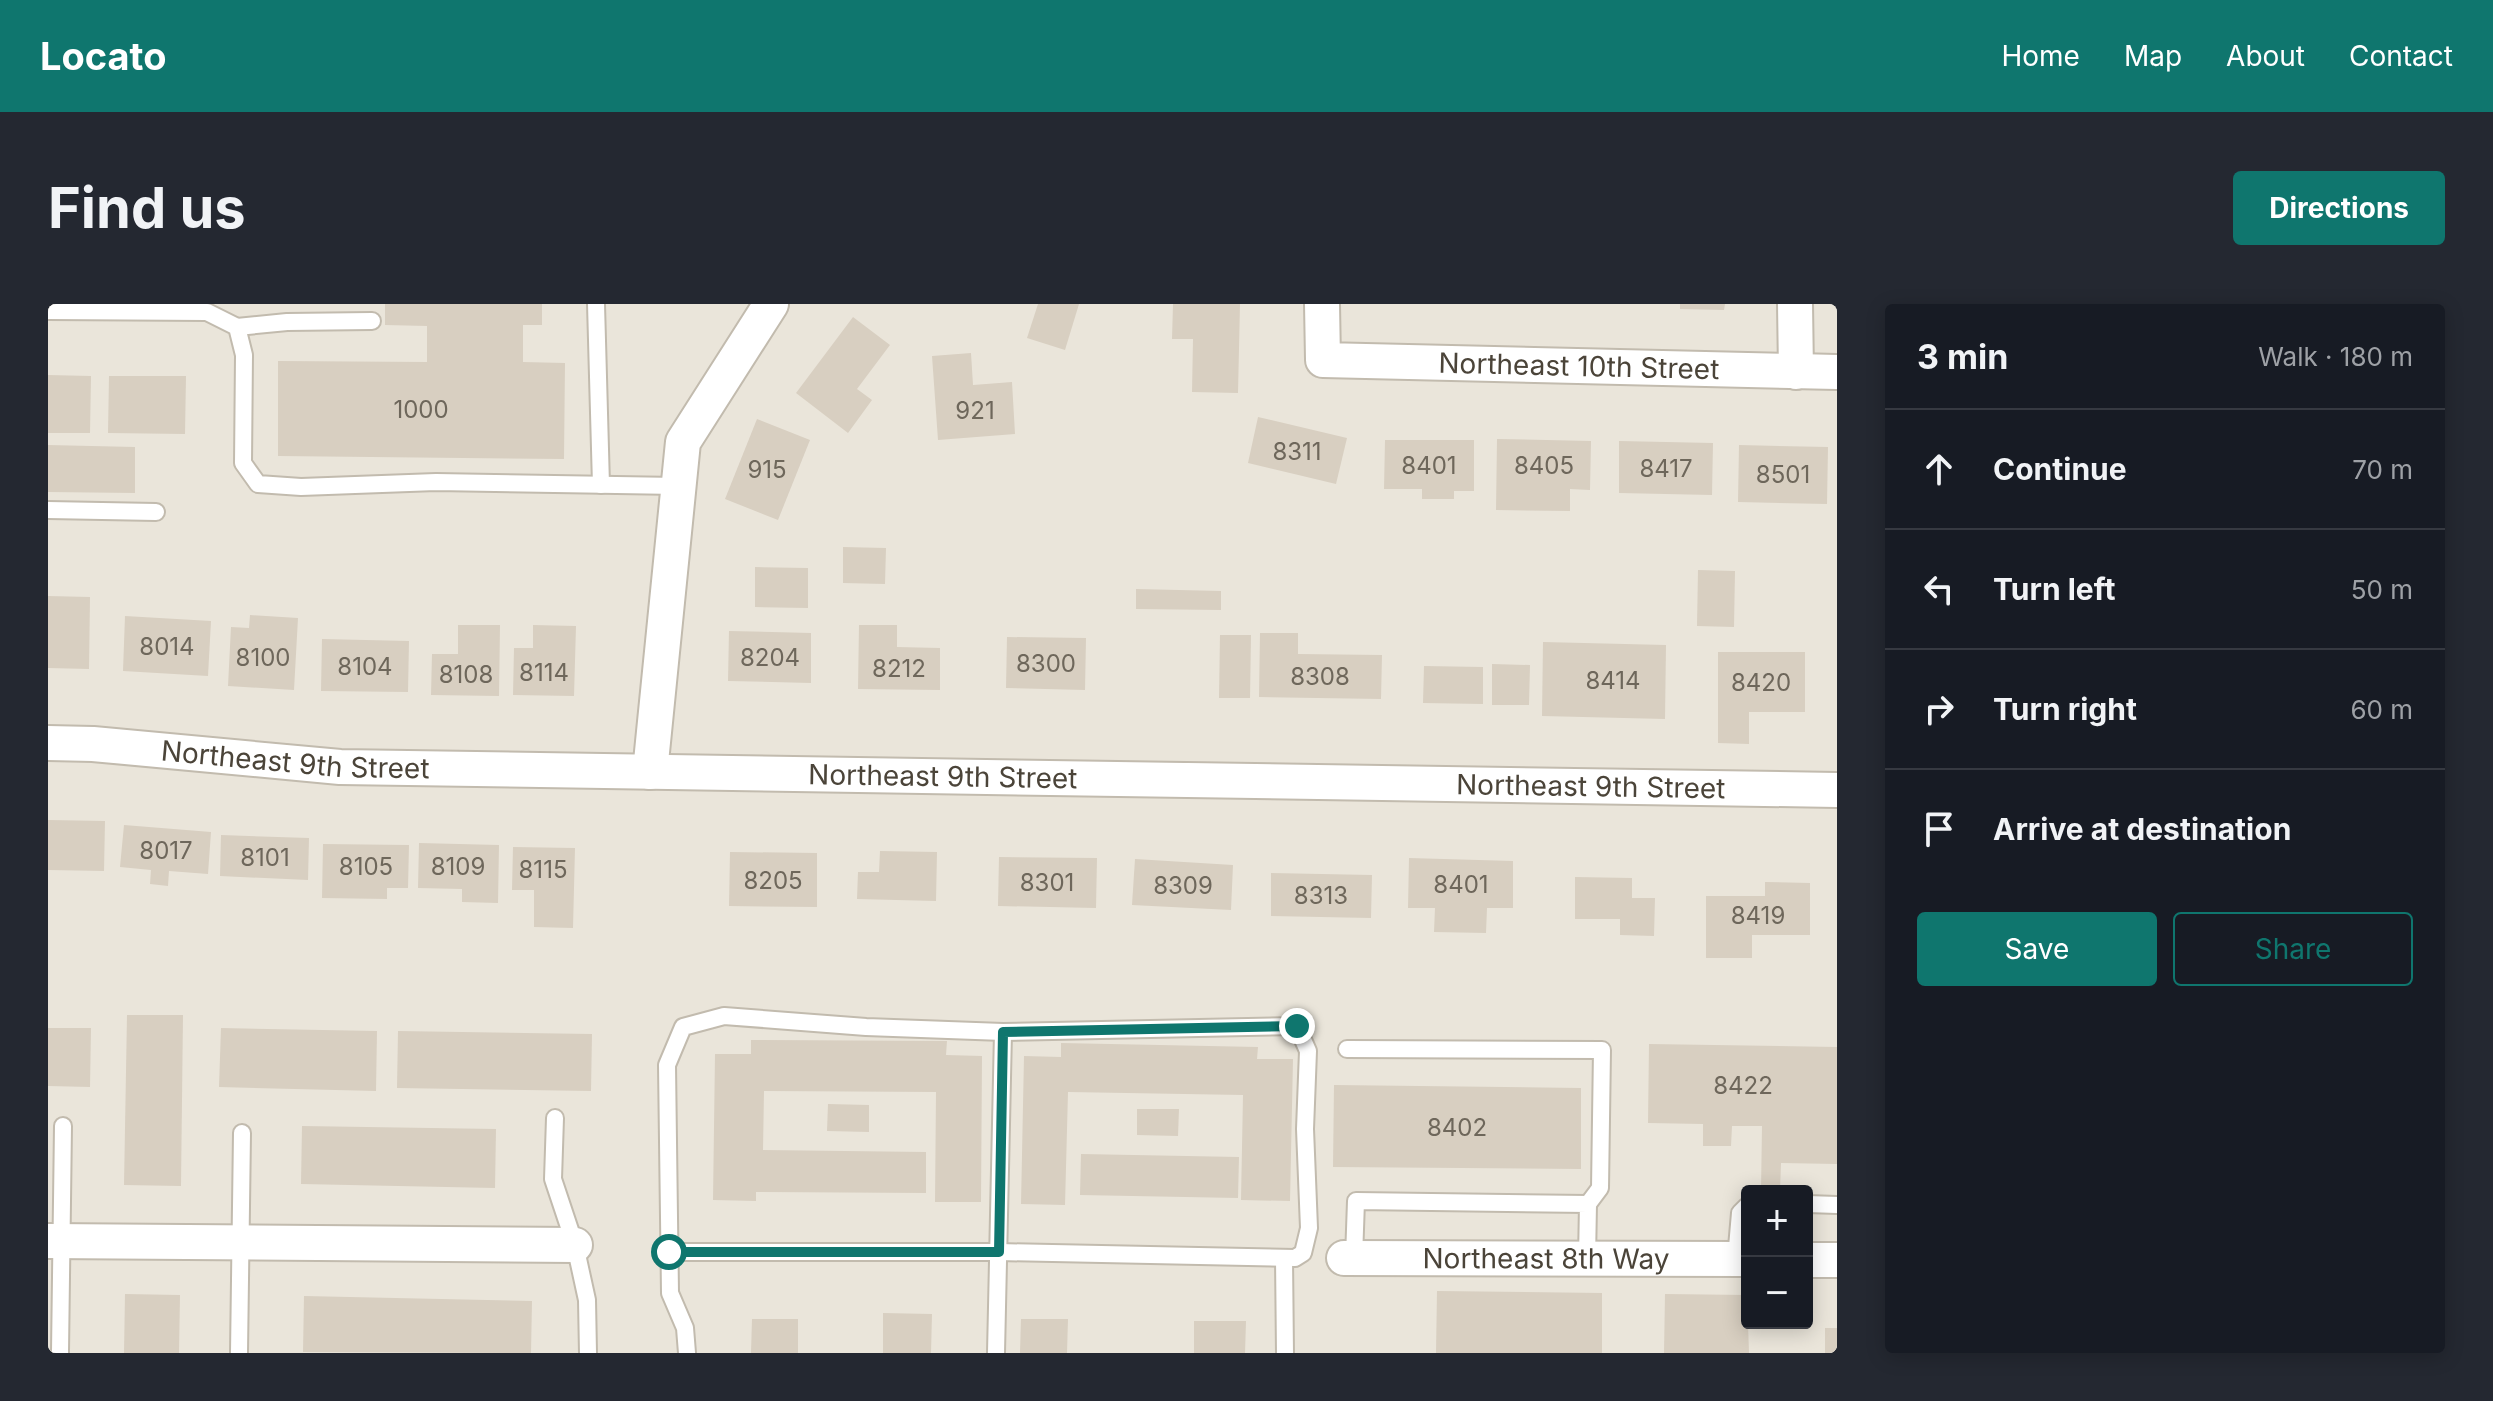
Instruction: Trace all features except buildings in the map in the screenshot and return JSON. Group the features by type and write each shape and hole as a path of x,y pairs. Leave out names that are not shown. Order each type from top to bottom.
{"street":[{"path":"650,772 683,442 771,304"},
{"name":"Northeast 10th Street","path":"1322,304 1323,360 1837,372"},
{"path":"1795,304 1796,372"},
{"name":"Northeast 9th Street","path":"48,743 93,744 340,767 1837,790"},
{"path":"54,1242 575,1245"},
{"name":"Northeast 8th Way","path":"1349,1258 1741,1259"},
{"path":"1813,1260 1837,1260"}],"lane":[{"path":"596,304 601,485"},
{"path":"48,311 207,312 237,327 287,322 372,321"},
{"path":"237,327 244,355 243,463 258,484 301,487 436,482 678,486"},
{"path":"48,510 156,512"},
{"path":"669,1252 999,1252 1295,1258 1303,1253 1309,1228 1305,1129 1308,1051 1297,1026 1003,1032 866,1027 724,1016 683,1027 667,1065 669,1252 670,1293 685,1328 687,1353"},
{"path":"996,1353 1003,1032"},
{"path":"1347,1049 1602,1050 1600,1188 1588,1204 1587,1259"},
{"path":"555,1118 553,1179 575,1245 587,1300 588,1353"},
{"path":"60,1352 54,1242 63,1126"},
{"path":"239,1353 242,1133"},
{"path":"1349,1258 1356,1201 1588,1204"},
{"path":"1813,1204 1837,1205"},
{"path":"1741,1212 1741,1236"},
{"path":"1284,1258 1285,1353"}],"shaded area":[{"path":"48,304 1837,304 1837,1353 48,1353"}],"route":[{"path":"669,1252 999,1252 1003,1032 1297,1026"}]}
